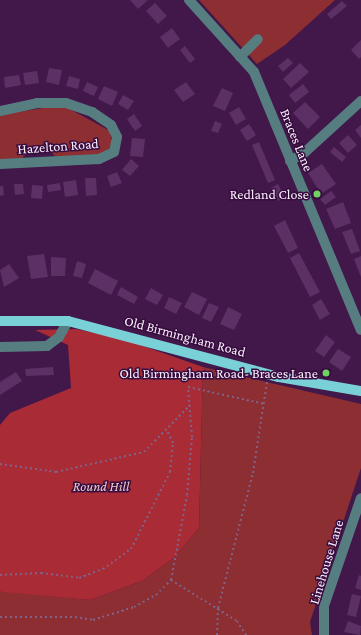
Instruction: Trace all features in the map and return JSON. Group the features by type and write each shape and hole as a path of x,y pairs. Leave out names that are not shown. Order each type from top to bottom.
{"main road":[{"name":"Old Birmingham Road","path":"0,321 68,320 268,373 361,391"}],"street":[{"name":"Braces Lane","path":"189,0 254,72 361,330"},
{"path":"240,57 258,38"},
{"path":"290,161 304,154 361,101"},
{"name":"Hazelton Road","path":"0,111 37,103 66,103 92,112 111,125 117,137 114,152 99,159 0,164"},
{"path":"0,347 47,346 59,337 68,320"},
{"name":"Linehouse Lane","path":"324,635 324,606 361,498"}],"path":[{"path":"217,635 218,608 253,472 265,404 268,373"},
{"path":"0,617 75,617 93,620 134,607 156,595 171,580 187,496 190,405 188,387 265,404"},
{"path":"0,464 56,472 78,469 144,452 190,405"},
{"path":"0,575 41,573 79,578 103,569 131,549 170,472 173,443 167,430"},
{"path":"171,580 237,621 246,635"}],"shaded area":[{"path":"199,0 335,0 285,45 257,64"},
{"path":"49,107 66,107 110,131 112,145 101,155 56,157 52,153 27,153 22,158 0,160 0,115"},
{"path":"203,367 361,404 361,468 310,622 312,635 0,635 0,591 90,600 142,581 174,558 199,528"}],"green space":[{"name":"Round Hill","path":"76,329 123,339 203,367 199,528 174,558 142,581 90,600 3,592 0,591 0,425 10,413 71,388 68,345 35,330"}],"building":[{"path":"130,0 148,0 138,9"},
{"path":"342,1 347,6 331,19 327,14"},
{"path":"155,3 167,16 158,24 146,11"},
{"path":"172,28 180,39 168,48 160,37"},
{"path":"361,40 361,57 359,59 351,50"},
{"path":"185,46 195,59 190,63 180,50"},
{"path":"288,58 293,63 283,72 278,66"},
{"path":"300,63 309,72 291,88 283,79"},
{"path":"49,68 62,70 59,85 46,82"},
{"path":"37,71 39,83 25,85 23,73"},
{"path":"19,75 21,85 5,88 4,77"},
{"path":"69,76 80,79 78,89 66,86"},
{"path":"87,82 98,87 94,96 83,91"},
{"path":"186,82 195,94 183,102 174,90"},
{"path":"303,84 309,92 295,103 289,95"},
{"path":"104,86 118,92 112,106 98,99"},
{"path":"222,88 233,93 225,111 213,106"},
{"path":"123,95 134,101 128,110 118,104"},
{"path":"305,102 320,117 308,129 293,113"},
{"path":"239,107 246,119 236,125 229,113"},
{"path":"134,114 142,126 135,131 127,119"},
{"path":"215,121 222,124 218,133 211,131"},
{"path":"249,124 256,135 247,141 240,130"},
{"path":"361,125 361,138 355,130"},
{"path":"348,135 357,145 348,153 339,143"},
{"path":"132,138 145,139 143,157 130,156"},
{"path":"259,142 275,180 268,183 252,145"},
{"path":"334,147 346,157 342,162 330,152"},
{"path":"131,159 139,166 130,176 122,170"},
{"path":"322,164 336,184 321,194 308,173"},
{"path":"117,172 122,183 111,187 107,176"},
{"path":"85,178 96,178 97,195 86,196"},
{"path":"76,180 78,195 65,197 63,182"},
{"path":"60,183 61,190 48,192 47,185"},
{"path":"14,184 23,184 24,194 15,195"},
{"path":"278,184 285,198 278,201 271,188"},
{"path":"32,185 43,186 42,199 31,198"},
{"path":"0,186 3,186 4,195 0,196"},
{"path":"331,191 336,197 325,205 320,199"},
{"path":"343,202 351,223 335,229 326,209"},
{"path":"285,220 298,248 288,253 274,226"},
{"path":"352,229 360,251 351,254 342,232"},
{"path":"299,253 320,292 310,297 290,258"},
{"path":"44,254 48,277 31,279 27,256"},
{"path":"361,256 361,277 354,259"},
{"path":"51,257 66,258 65,276 51,276"},
{"path":"77,261 86,264 82,278 73,276"},
{"path":"9,264 19,278 4,287 0,270"},
{"path":"95,269 118,281 111,295 88,283"},
{"path":"121,287 138,297 134,304 117,295"},
{"path":"151,288 163,295 157,305 145,299"},
{"path":"192,292 207,299 199,315 184,307"},
{"path":"169,297 182,303 176,314 164,308"},
{"path":"321,299 330,314 320,320 312,305"},
{"path":"209,303 219,307 211,322 202,318"},
{"path":"228,307 242,314 234,330 220,324"},
{"path":"326,335 335,342 324,357 315,351"},
{"path":"338,349 351,357 342,371 329,362"},
{"path":"53,367 54,375 26,376 25,369"},
{"path":"16,372 22,381 0,395 0,382"},
{"path":"359,575 361,576 361,590 355,588"},
{"path":"352,594 361,596 356,617 347,615"},
{"path":"348,621 361,626 360,635 344,632"}],"place":[{"name":"Redland Close","path":"317,194"},
{"name":"Old Birmingham Road- Braces Lane","path":"326,373"}]}
